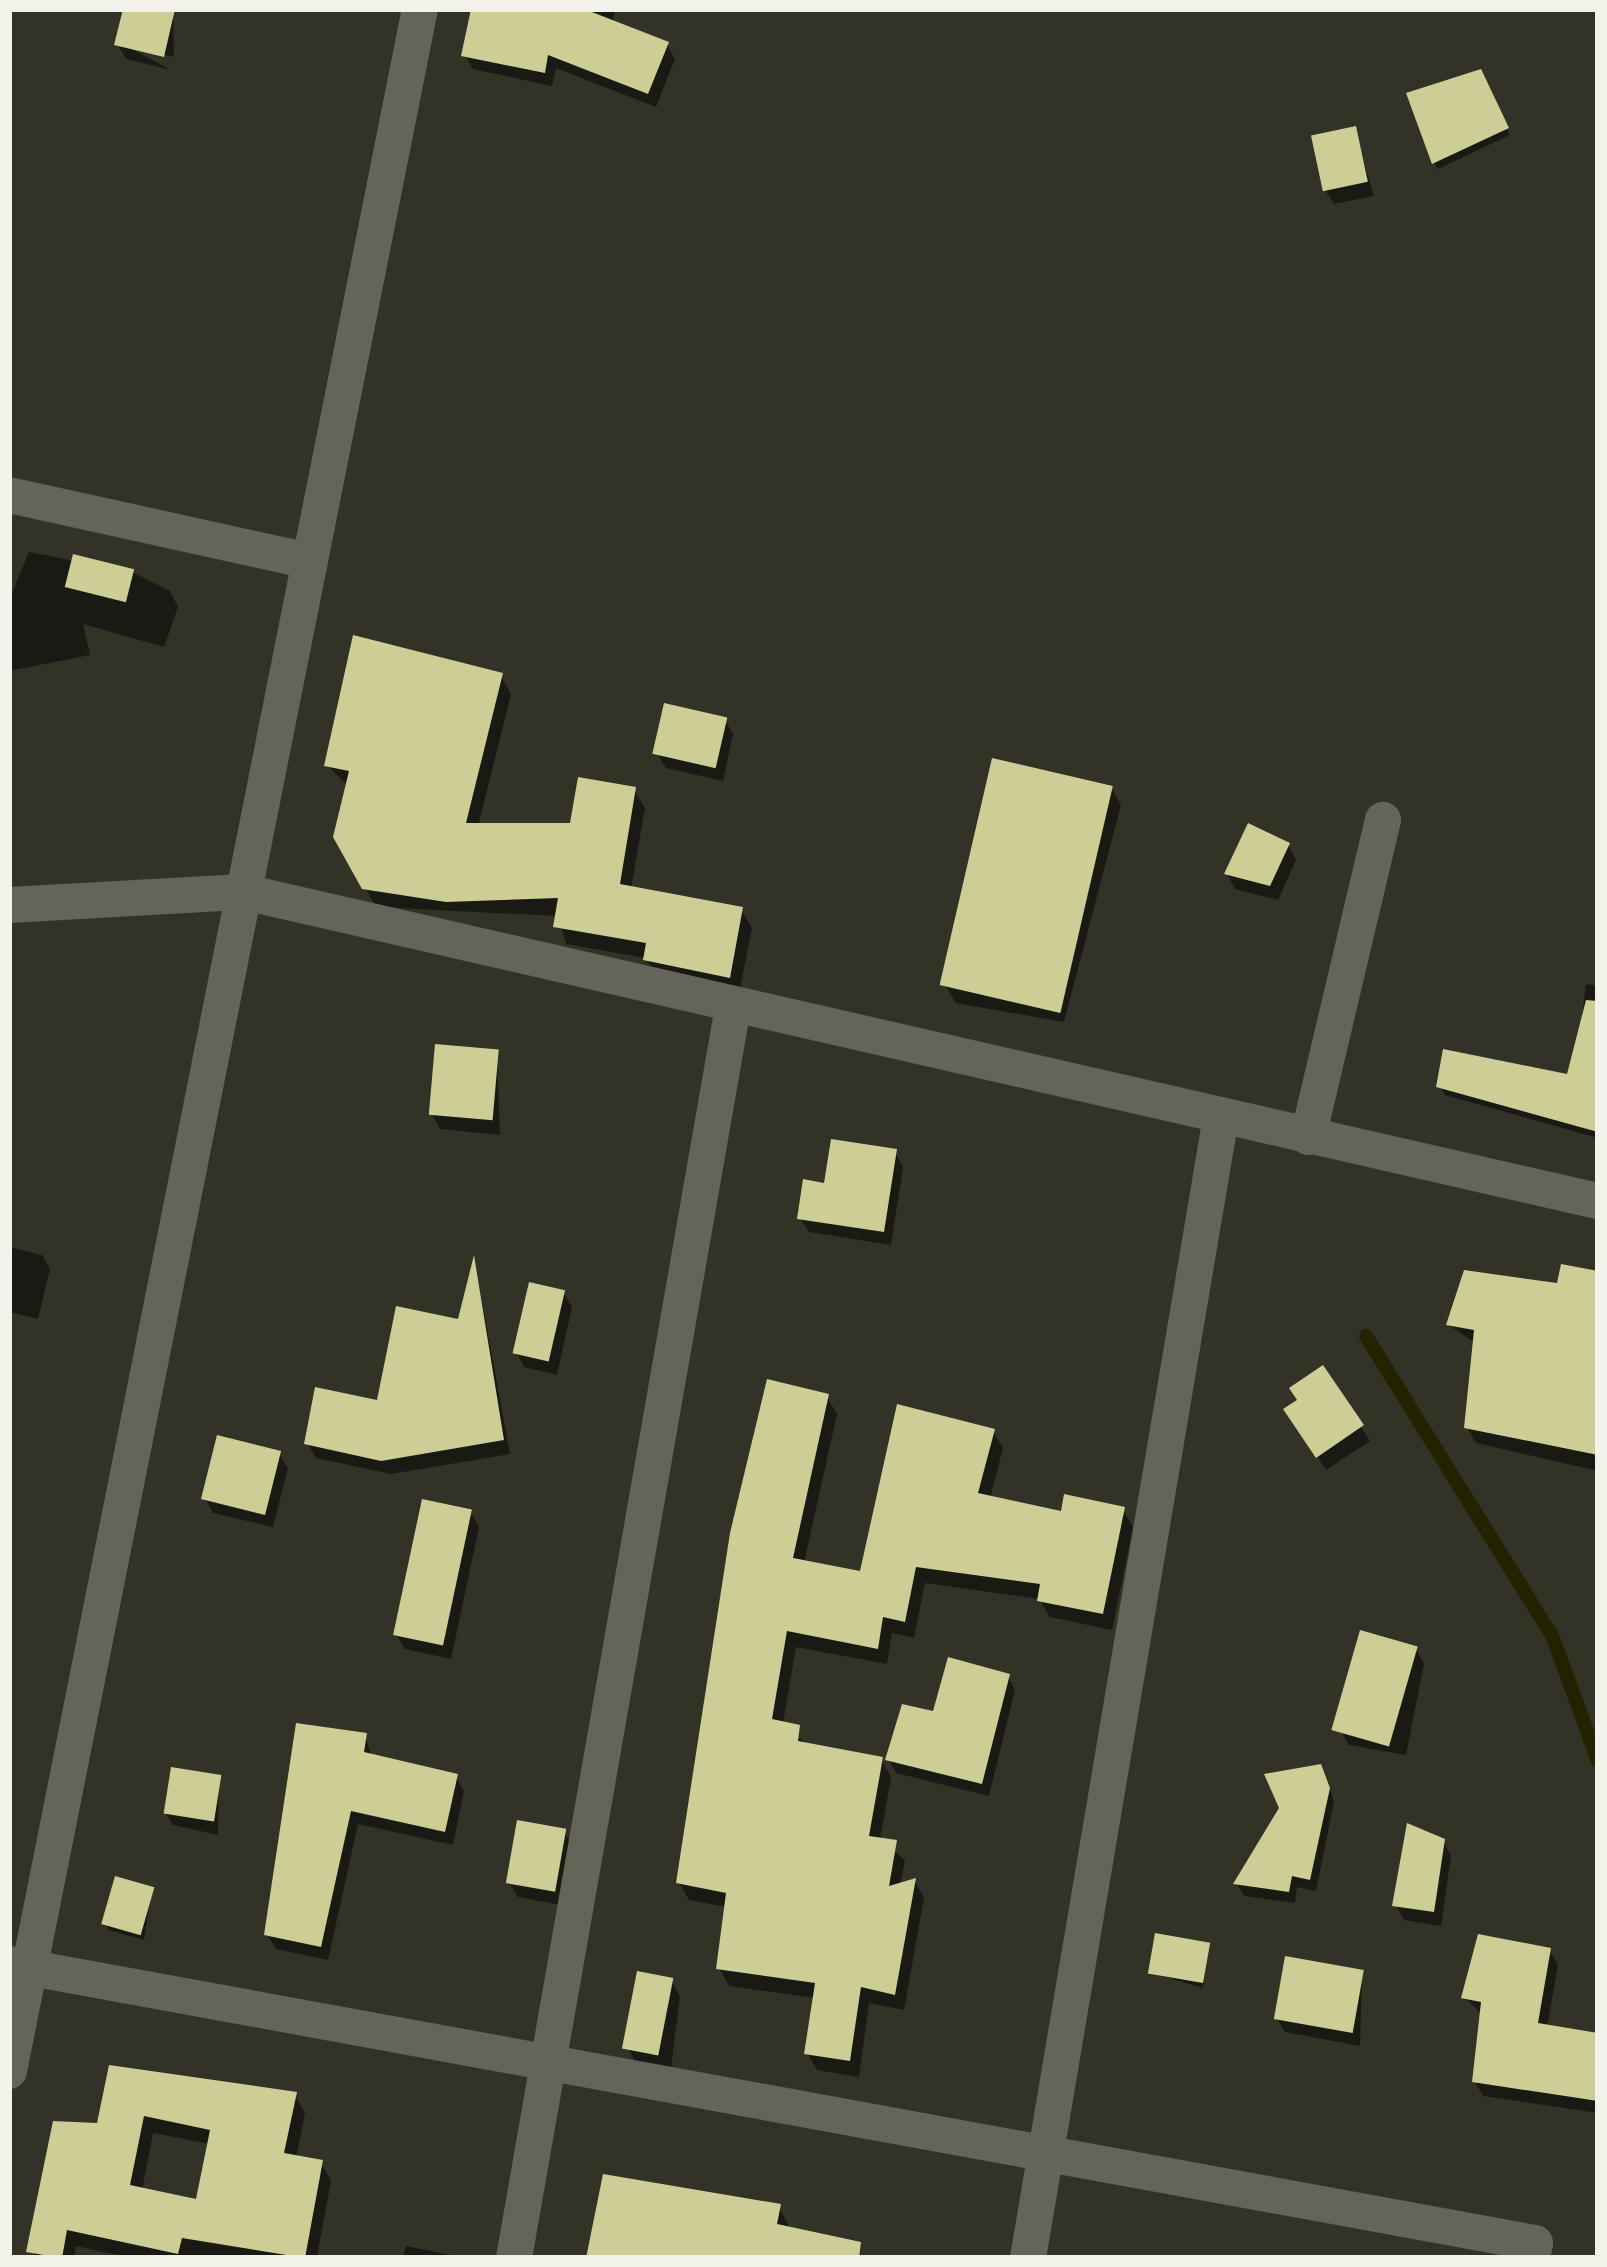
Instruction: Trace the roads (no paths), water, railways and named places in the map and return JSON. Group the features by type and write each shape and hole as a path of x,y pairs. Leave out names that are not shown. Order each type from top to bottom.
{"street":[{"path":"9,2071 19,1967 244,892 420,9"},
{"path":"9,496 310,561"},
{"path":"1307,1137 1384,820"},
{"path":"9,905 244,892 1598,1201"},
{"path":"514,2258 733,1007"},
{"path":"1028,2258 1221,1117"},
{"path":"19,1967 550,2060 1535,2243 1532,2258"}],"waterway":[{"path":"1366,1336 1553,1638 1598,1761"}]}
